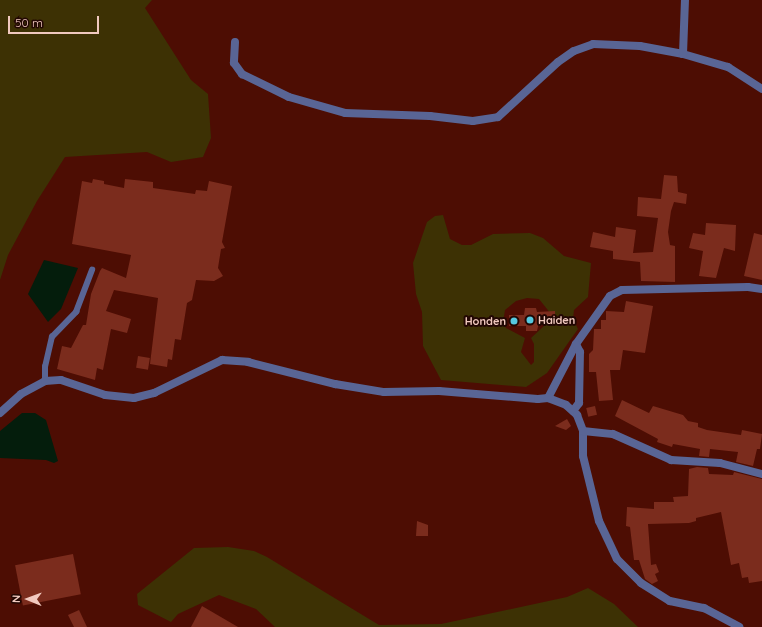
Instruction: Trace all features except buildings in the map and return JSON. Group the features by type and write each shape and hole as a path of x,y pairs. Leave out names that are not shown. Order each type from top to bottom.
{"street":[{"path":"683,54 685,0"},
{"path":"235,42 234,64 242,74 289,97 345,113 430,116 473,121 498,117 558,62 574,51 593,44 640,46 683,54 728,67 762,89"},
{"path":"548,398 576,344 610,296 622,290 748,287 762,289"},
{"path":"573,411 579,403 580,352 576,344"},
{"path":"0,413 21,394 45,381 61,380 105,394 134,398 154,393 208,364 222,360 235,360 335,384 384,392 439,391 548,398 566,405 578,415 583,432 583,456 599,521 617,559 641,583 670,600 704,608 739,627"},
{"path":"583,432 613,434 671,460 720,463 762,474"}],"lane":[{"path":"45,381 45,367 52,337 76,312 92,270"}],"shaded area":[{"path":"0,0 152,0 145,8 191,80 208,94 211,138 203,157 171,162 147,152 65,157 37,201 8,255 0,280"},
{"path":"443,215 450,239 462,245 471,245 493,234 530,233 543,238 564,256 591,263 588,297 574,310 573,319 578,329 547,373 526,387 441,380 423,346 422,312 416,294 413,263 427,222 435,216","holes":["527,298 539,299 551,314 545,325 531,338 534,344 534,362 531,365 521,352 525,338 506,328 503,322 505,310 516,301"]},
{"path":"44,260 78,268 61,309 48,322 28,294"},
{"path":"22,413 35,413 46,420 58,461 54,463 46,460 0,458 0,431"},
{"path":"228,547 254,551 267,557 379,625 441,624 567,597 588,588 614,604 638,627 275,627 256,609 219,595 178,614 171,622 138,605 137,594 194,548"}],"place":[{"name":"Haiden","path":"530,320"},
{"name":"Honden","path":"514,321"}]}
